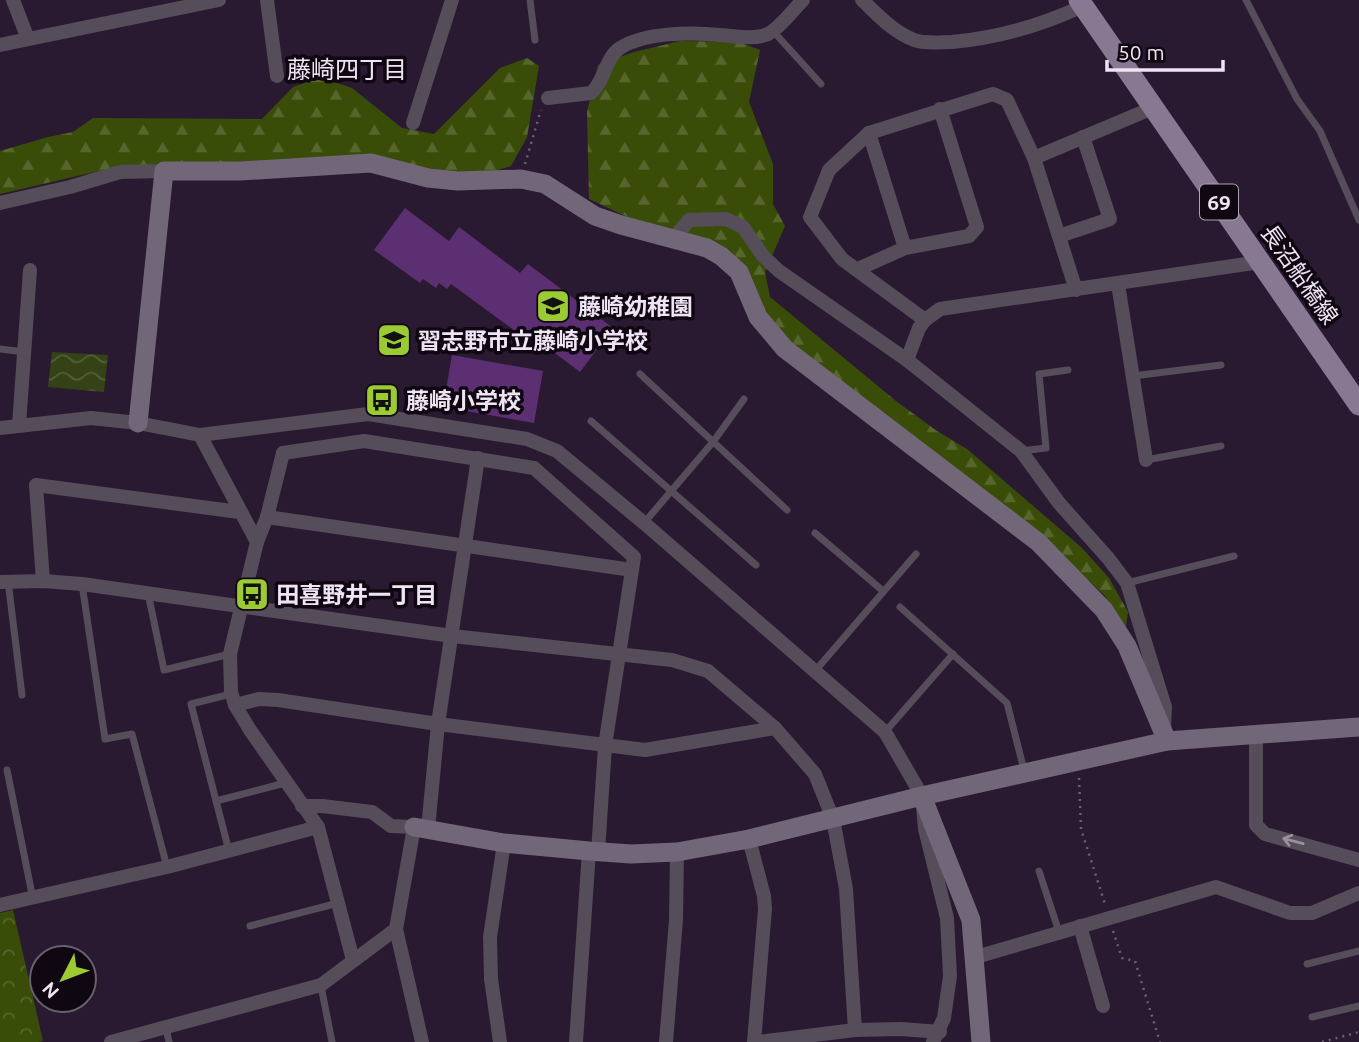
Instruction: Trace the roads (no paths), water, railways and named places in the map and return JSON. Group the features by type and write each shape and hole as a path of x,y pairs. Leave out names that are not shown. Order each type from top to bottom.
{"main road":[{"name":"長沼船橋線","path":"1081,3 1359,405"}],"street":[{"path":"13,0 28,39"},
{"path":"0,45 219,0"},
{"path":"267,0 277,76"},
{"path":"412,123 452,0"},
{"path":"548,98 592,93 600,84 613,55 630,44 693,33 754,37 767,34 803,0"},
{"path":"862,0 890,27 915,40 939,43 1010,34 1054,20 1081,3"},
{"path":"925,320 842,259 810,218 829,170 869,133 993,94 1007,100 1034,158 1076,290"},
{"path":"1034,158 1154,107"},
{"path":"858,269 905,248 970,236 977,228 940,109"},
{"path":"869,133 905,248"},
{"path":"1059,236 1110,219 1083,137"},
{"path":"0,203 120,172 240,171 371,163 428,178 458,181 521,179 545,184 595,216 707,248 739,272 758,317 785,349 1038,542 1104,610 1127,646 1166,736"},
{"path":"138,423 164,171"},
{"path":"674,239 689,220 726,219 743,227 763,256 779,271 907,360 1021,451 1059,503 1128,583 1165,707 1166,736"},
{"path":"907,360 919,328 940,309 1260,262"},
{"path":"19,425 30,270"},
{"path":"1118,284 1146,460"},
{"path":"0,428 91,418 138,423 200,435 368,414 527,439 557,451 885,732 922,796 971,920 981,1042"},
{"path":"200,435 257,542"},
{"path":"354,960 317,827 285,783 233,699 230,654 257,542 267,517 283,453 364,441 534,468 634,557 604,746 576,1042"},
{"path":"422,1042 396,929 421,828 478,457"},
{"path":"43,581 36,485 239,512"},
{"path":"267,517 632,570"},
{"path":"4,582 43,581 148,592 452,636 671,660 708,671 775,728 816,774 833,819 846,889 855,1030"},
{"path":"233,699 278,701 645,750 775,728"},
{"path":"302,806 372,812 391,825 504,843 631,854 677,852 749,839 922,796 1078,763 1166,736 1256,736 1359,727"},
{"path":"1256,736 1256,825 1265,834 1359,860"},
{"path":"749,839 765,909 756,1042 855,1030 901,1029 937,1037 944,1018 950,975 947,918 925,829 922,796"},
{"path":"0,905 167,867 317,827"},
{"path":"500,1042 491,979 490,937 504,843"},
{"path":"666,1042 676,920 677,852"},
{"path":"976,957 1216,887 1290,913 1312,913 1359,893"},
{"path":"1080,926 1103,1006"},
{"path":"111,1042 168,1035 321,985 396,929"}],"lane":[{"path":"530,0 535,40"},
{"path":"1247,0 1297,99 1321,131 1359,220"},
{"path":"773,30 821,84"},
{"path":"0,349 24,352"},
{"path":"1133,376 1222,365"},
{"path":"1021,451 1046,449 1040,374 1068,370"},
{"path":"640,374 788,510"},
{"path":"644,523 713,442 744,399"},
{"path":"592,421 756,565"},
{"path":"1146,460 1221,446"},
{"path":"815,533 883,591"},
{"path":"815,671 916,554"},
{"path":"1128,583 1234,556"},
{"path":"4,582 22,695"},
{"path":"82,584 105,739 132,734 167,867"},
{"path":"148,592 164,670 230,654"},
{"path":"900,607 1007,704 1025,774"},
{"path":"885,732 953,654"},
{"path":"229,851 191,704 233,699"},
{"path":"7,770 33,899"},
{"path":"216,801 285,783"},
{"path":"0,785 9,784"},
{"path":"1039,871 1059,933"},
{"path":"250,926 338,903"},
{"path":"1307,964 1359,951"},
{"path":"321,985 332,1042"},
{"path":"1312,1017 1359,1006"}],"water":[{"path":"52,352 108,355 104,392 48,387"}],"place":[{"name":"藤崎幼稚園","path":"553,306"},
{"name":"習志野市立藤崎小学校","path":"394,340"},
{"name":"藤崎小学校","path":"382,400"},
{"name":"田喜野井一丁目","path":"252,594"}],"district":[{"name":"藤崎四丁目","path":"347,69"}]}
